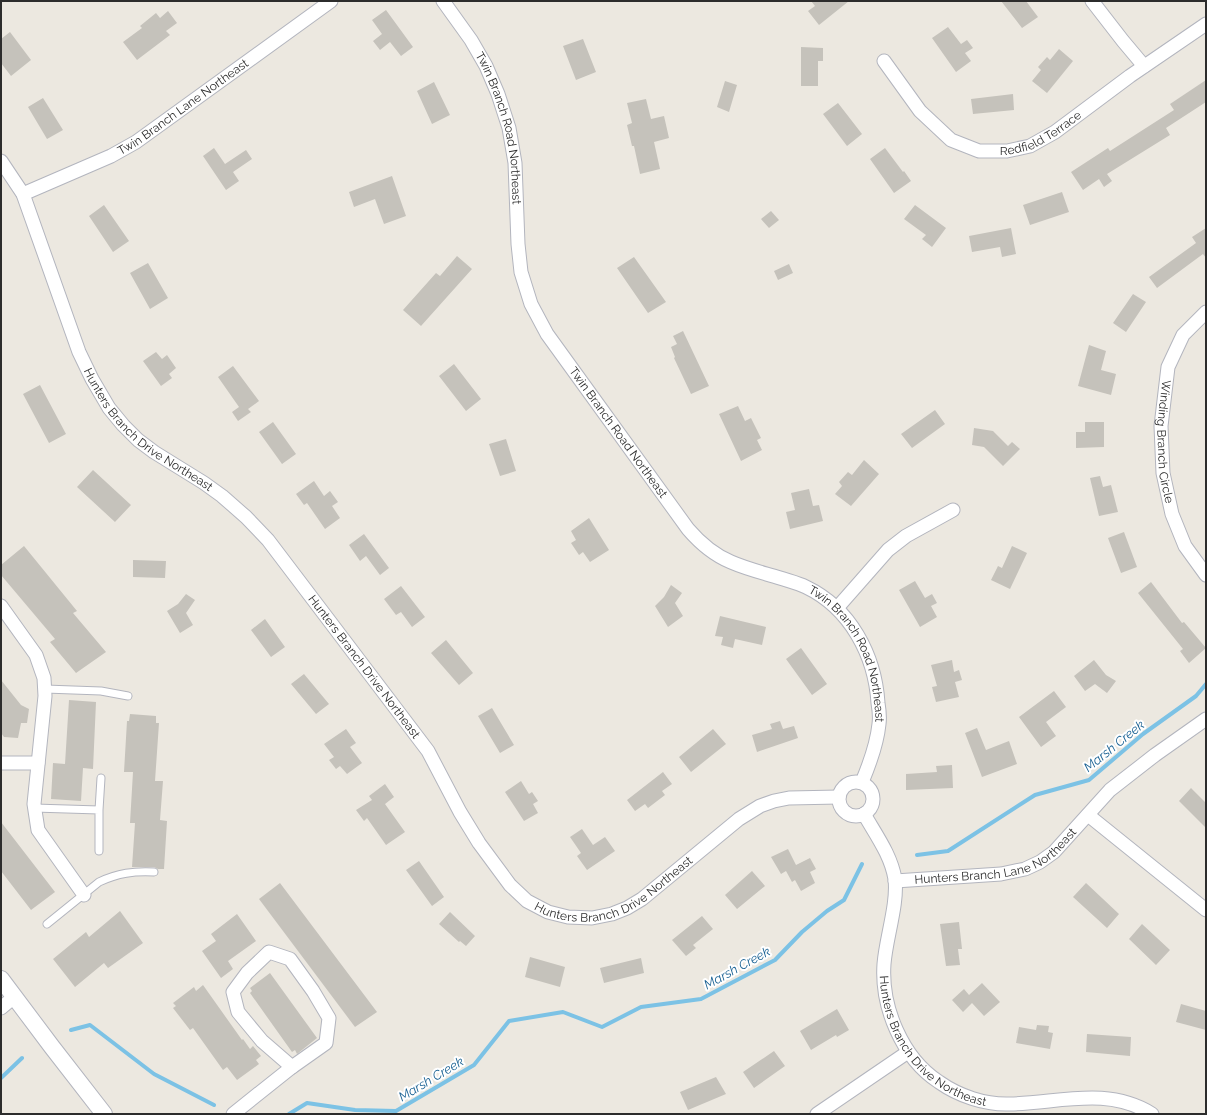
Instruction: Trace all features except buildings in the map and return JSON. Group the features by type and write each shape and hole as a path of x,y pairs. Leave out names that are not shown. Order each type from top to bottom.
{"street":[{"name":"Twin Branch Lane Northeast","path":"24,194 111,156 136,142 331,1"},
{"name":"Twin Branch Road Northeast","path":"443,1 471,40 486,66 498,94 509,128 515,162 518,244 521,272 531,304 547,334 688,529 698,540 714,553 732,562 806,586 822,596 850,623 863,644 871,663 877,686 880,722 871,761 862,782"},
{"path":"1092,1 1144,66"},
{"name":"Redfield Terrace","path":"884,62 920,111 951,140 979,151 1007,151 1030,146 1054,132 1144,66 1206,24"},
{"name":"Hunters Branch Drive Northeast","path":"1,161 24,194 79,352 92,379 109,408 138,440 222,496 246,517 268,540 428,751 460,812 479,844 510,885 527,901 548,912 568,917 592,918 612,914 628,908 642,899 740,819 760,806 789,798 838,797"},
{"name":"Winding Branch Circle","path":"1206,312 1183,335 1168,367 1161,426 1163,473 1172,514 1185,546 1206,574"},
{"path":"836,608 888,550 906,536 953,510"},
{"path":"1,606 36,655 44,678 45,696 34,804 38,830 84,895"},
{"path":"1206,719 1155,755 1110,790 1088,815 1206,910"},
{"path":"1,763 38,763"},
{"path":"855,781 862,782 870,788 873,794 872,805 864,814 850,816 845,813 839,803 838,797 840,791 843,786 847,784 855,781"},
{"name":"Hunters Branch Drive Northeast","path":"864,814 884,848 891,864 895,881 894,898 884,964 886,1003 891,1019 908,1052 922,1068 938,1082 956,1092 974,1099 992,1103 1009,1104 1089,1097 1127,1102 1152,1114"},
{"name":"Hunters Branch Lane Northeast","path":"895,881 1002,874 1025,869 1040,862 1054,852 1088,815"},
{"path":"232,1114 292,1067 326,1043 329,1018 313,991 290,959 269,952 247,973 233,992 238,1012 262,1041 292,1067"},
{"path":"1,979 104,1114"},
{"path":"1,1008 14,997"},
{"path":"818,1114 908,1052"}],"lane":[{"path":"45,689 101,692 128,696"},
{"path":"99,851 101,778"},
{"path":"34,808 99,810"},
{"path":"47,924 100,882 119,874 154,872"}],"waterway":[{"name":"Marsh Creek","path":"917,855 948,851 1035,795 1089,780 1143,734 1196,696 1206,684"},
{"name":"Marsh Creek","path":"289,1114 307,1103 355,1110 396,1111 474,1065 509,1021 563,1012 602,1027 641,1007 701,999 775,960 802,932 827,911 844,900 862,864"},
{"name":"Marsh Creek","path":"71,1030 90,1025 154,1074 214,1105"},
{"name":"Marsh Creek","path":"1,1078 22,1058"}]}
